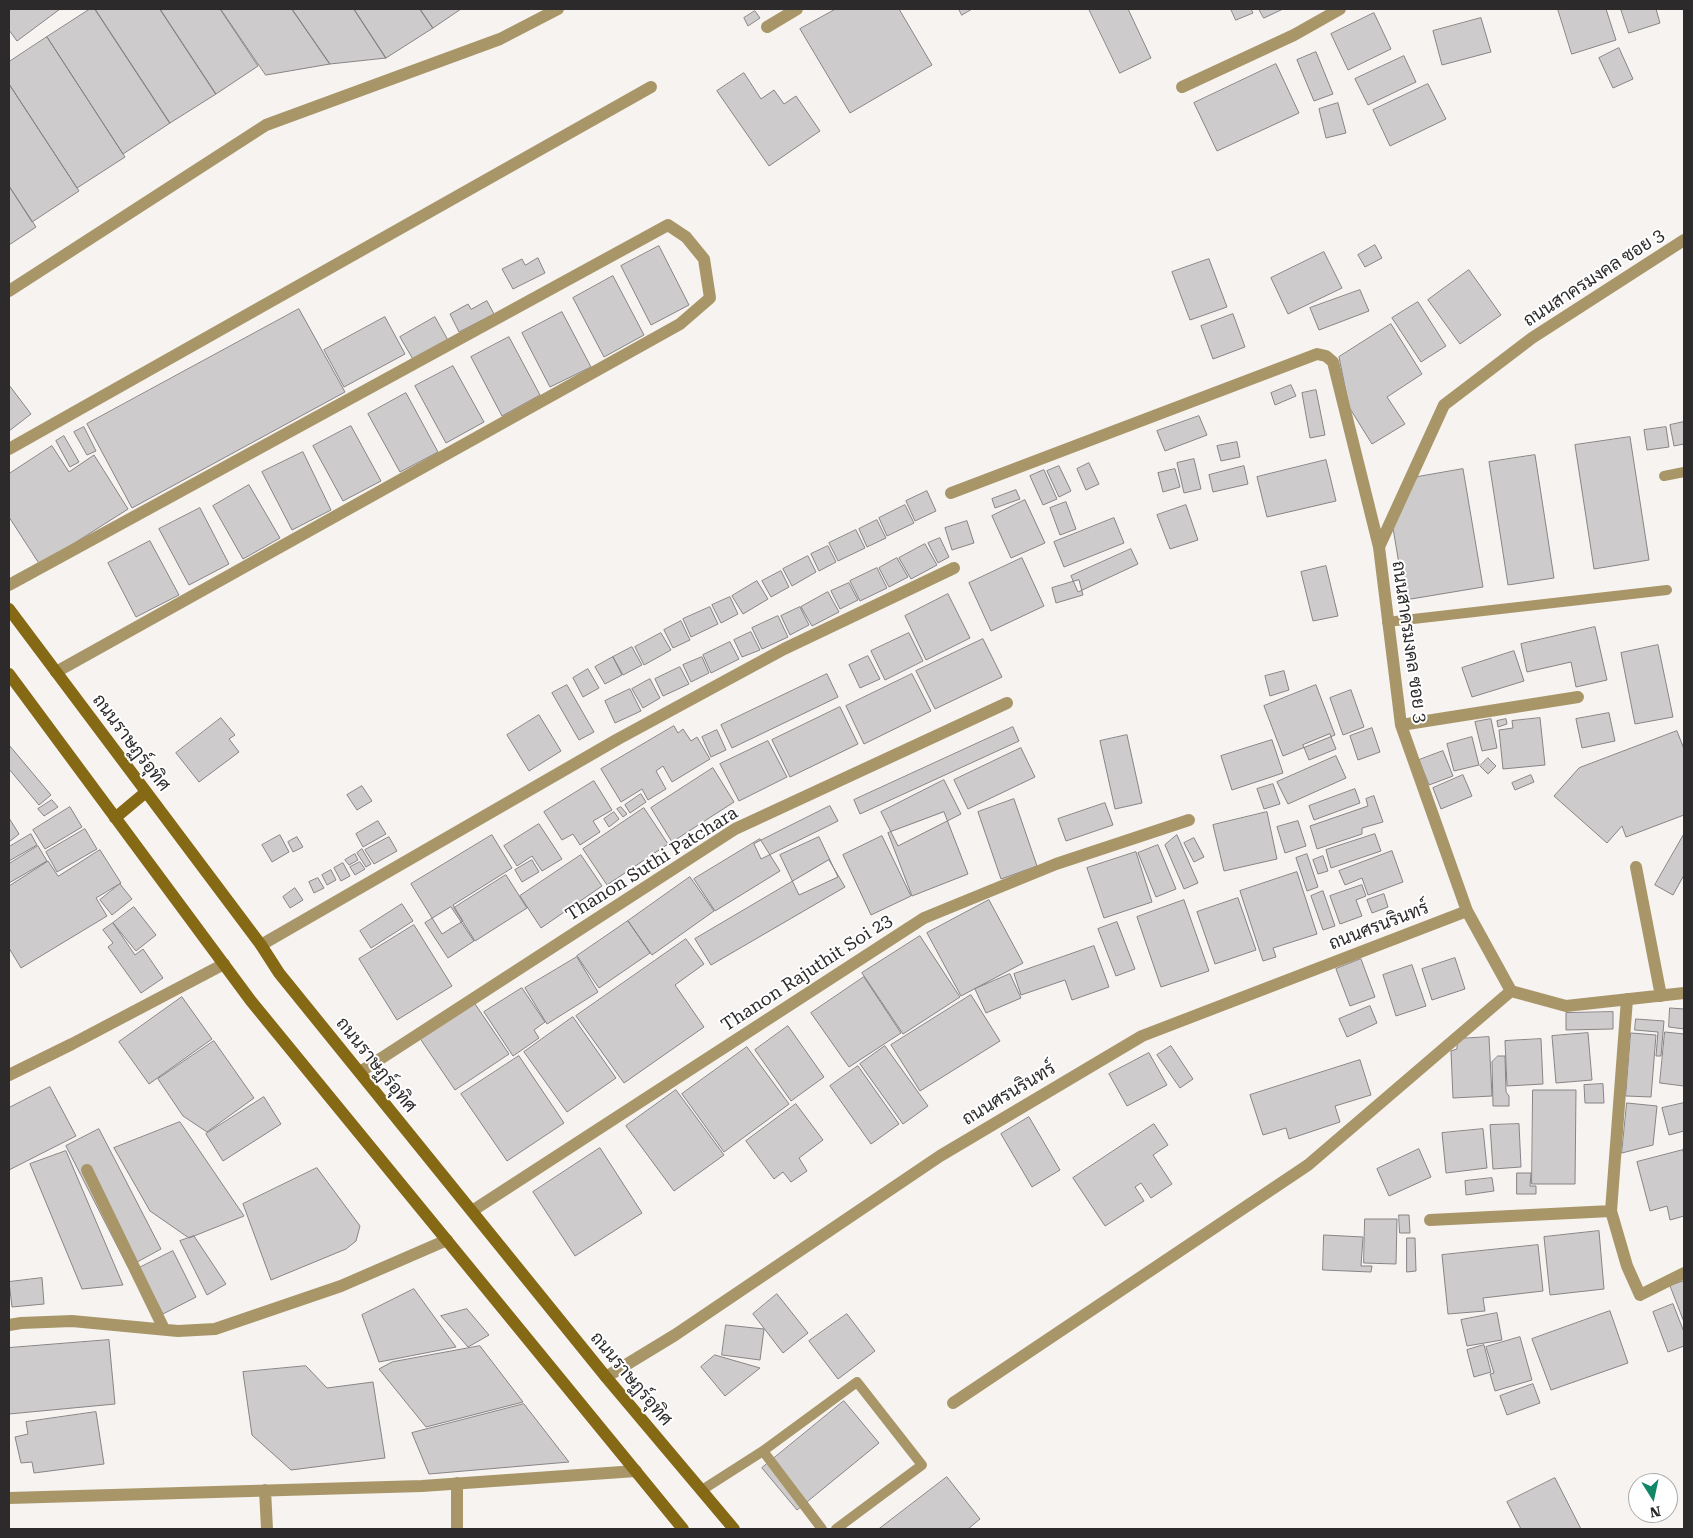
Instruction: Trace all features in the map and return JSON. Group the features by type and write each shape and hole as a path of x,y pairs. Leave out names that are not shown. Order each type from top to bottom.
{"street":[{"path":"9,291 266,125 500,39 558,9"},
{"path":"767,27 797,9"},
{"path":"1182,87 1294,35 1340,9"},
{"path":"9,449 651,87"},
{"path":"9,585 668,225 686,237 704,258 710,298 680,324 56,672"},
{"name":"ถนนสาครมงคล ซอย 3","path":"1511,991 1467,911 1401,725 1378,547 1444,405 1532,338 1684,240"},
{"path":"951,493 1317,354 1326,356 1333,362 1378,547"},
{"path":"261,945 618,739 784,649 954,568"},
{"name":"ถนนราษฏร์อุทิศ","path":"9,609 261,945 279,973 606,1377 734,1529"},
{"path":"10,679 116,818 251,1001 683,1529"},
{"path":"1401,725 1578,697"},
{"name":"Thanon Suthi Patchara","path":"360,1072 735,829 1007,703"},
{"path":"116,818 146,792"},
{"name":"Thanon Rajuthit Soi 23","path":"472,1211 924,918 1056,864 1189,820"},
{"path":"1636,867 1661,996"},
{"name":"ถนนศรนรินทร์","path":"606,1377 675,1335 940,1156 1142,1036 1467,911"},
{"path":"9,1075 224,964"},
{"path":"953,1403 1308,1165 1511,991 1566,1006 1684,993"},
{"path":"1627,999 1612,1211 1627,1266 1640,1295 1684,1273"},
{"path":"87,1170 164,1329"},
{"path":"1430,1220 1612,1211"},
{"path":"9,1325 72,1321 178,1331 215,1329 340,1286 447,1240"},
{"path":"9,1498 422,1486 636,1471"},
{"path":"457,1483 457,1529"},
{"path":"265,1490 267,1529"}],"lane":[{"path":"1664,476 1684,472"},
{"path":"1387,622 1667,590"},
{"path":"702,1490 763,1451 857,1382 922,1465 836,1529"},
{"path":"763,1451 822,1529"}],"building":[{"path":"9,9 60,9 17,41 9,30"},
{"path":"90,9 95,9 170,123 123,154 47,37"},
{"path":"95,9 160,9 216,94 170,123"},
{"path":"160,9 220,9 258,66 216,94"},
{"path":"221,9 292,9 330,64 266,75"},
{"path":"292,9 354,9 386,58 330,64"},
{"path":"354,9 420,9 433,28 386,58"},
{"path":"420,9 461,9 433,28"},
{"path":"836,9 899,9 932,65 850,113 800,29"},
{"path":"959,9 972,9 962,15"},
{"path":"1089,9 1128,9 1151,58 1120,73"},
{"path":"1231,9 1251,9 1253,13 1236,20"},
{"path":"1259,9 1283,9 1264,18"},
{"path":"1558,9 1606,9 1616,40 1572,54"},
{"path":"1621,9 1656,9 1660,23 1629,33"},
{"path":"755,11 760,18 748,26 744,18"},
{"path":"1374,13 1391,49 1348,70 1331,34"},
{"path":"1481,18 1491,52 1442,65 1433,31"},
{"path":"47,37 125,157 77,188 9,84 9,62"},
{"path":"1619,48 1633,79 1613,88 1599,58"},
{"path":"1316,52 1333,94 1314,101 1297,60"},
{"path":"1404,56 1416,82 1368,105 1355,79"},
{"path":"1276,64 1299,113 1217,151 1194,103"},
{"path":"744,73 761,99 774,90 784,104 796,96 820,131 769,166 717,91"},
{"path":"9,84 79,191 32,222 9,186"},
{"path":"1428,84 1446,119 1390,146 1373,110"},
{"path":"1338,103 1346,133 1326,138 1319,109"},
{"path":"9,186 36,227 9,245"},
{"path":"1375,245 1382,258 1365,267 1358,255"},
{"path":"659,246 689,305 651,325 621,266"},
{"path":"1324,252 1342,288 1288,314 1271,278"},
{"path":"538,258 545,273 513,289 502,269 522,259 525,265"},
{"path":"1209,259 1227,307 1190,320 1172,272"},
{"path":"1469,270 1501,315 1460,344 1428,300"},
{"path":"613,276 644,335 604,357 573,298"},
{"path":"1360,290 1369,311 1319,330 1310,308"},
{"path":"487,301 494,314 459,332 450,314 468,304 471,309"},
{"path":"1418,302 1446,346 1421,362 1392,318"},
{"path":"299,309 345,392 132,508 87,424"},
{"path":"562,312 591,367 550,387 522,333"},
{"path":"1233,314 1245,347 1213,359 1201,326"},
{"path":"385,317 405,354 344,387 324,350"},
{"path":"435,317 449,342 414,361 400,337"},
{"path":"1391,324 1422,374 1387,397 1405,424 1372,444 1349,407 1339,357"},
{"path":"509,337 540,395 502,416 471,357"},
{"path":"453,366 484,422 446,443 415,386"},
{"path":"9,385 31,414 9,431"},
{"path":"1291,385 1296,396 1275,405 1271,393"},
{"path":"1316,390 1325,435 1310,438 1302,393"},
{"path":"406,393 438,452 400,472 368,414"},
{"path":"1199,416 1207,435 1165,451 1157,431"},
{"path":"1684,422 1684,444 1674,446 1670,425"},
{"path":"351,426 381,481 343,501 313,446"},
{"path":"84,427 96,451 87,455 74,432"},
{"path":"1666,427 1669,447 1647,450 1644,430"},
{"path":"64,436 79,462 70,467 56,441"},
{"path":"1630,437 1649,560 1594,569 1575,445"},
{"path":"1237,442 1240,457 1221,461 1217,446"},
{"path":"52,446 69,472 94,455 128,509 40,565 9,517 9,474"},
{"path":"303,452 331,510 292,530 262,472"},
{"path":"1535,455 1554,578 1508,585 1489,462"},
{"path":"1194,459 1201,489 1184,493 1177,463"},
{"path":"1326,460 1336,501 1267,517 1257,477"},
{"path":"1089,463 1099,484 1086,490 1077,469"},
{"path":"1059,466 1071,491 1059,497 1047,471"},
{"path":"1244,466 1248,484 1213,492 1209,475"},
{"path":"1175,469 1180,487 1163,492 1158,473"},
{"path":"1463,469 1483,587 1405,600 1392,522 1417,477"},
{"path":"1044,470 1057,499 1043,505 1030,476"},
{"path":"249,485 280,538 243,559 213,506"},
{"path":"1016,490 1020,499 995,508 992,499"},
{"path":"927,491 936,511 915,521 906,501"},
{"path":"1025,500 1045,543 1011,558 992,516"},
{"path":"1066,502 1076,529 1060,535 1050,508"},
{"path":"905,505 914,523 887,536 879,518"},
{"path":"1186,505 1198,540 1170,549 1157,515"},
{"path":"200,508 229,564 189,585 159,529"},
{"path":"1114,518 1124,543 1064,567 1054,542"},
{"path":"877,520 886,538 867,547 859,529"},
{"path":"967,521 974,543 952,550 945,528"},
{"path":"856,530 865,548 838,561 829,543"},
{"path":"940,538 949,557 938,563 928,543"},
{"path":"150,541 179,595 136,617 108,563"},
{"path":"925,544 937,565 911,579 899,558"},
{"path":"828,546 836,562 819,571 811,554"},
{"path":"1131,549 1138,564 1078,592 1071,576"},
{"path":"808,556 816,572 792,586 783,569"},
{"path":"897,558 908,577 889,587 879,568"},
{"path":"1022,558 1044,606 991,631 969,583"},
{"path":"1326,566 1338,616 1313,621 1301,572"},
{"path":"877,568 887,588 860,601 850,581"},
{"path":"781,571 789,587 771,597 762,581"},
{"path":"1079,580 1083,595 1056,603 1052,588"},
{"path":"757,581 768,599 743,614 732,596"},
{"path":"849,583 858,600 840,609 831,591"},
{"path":"828,592 839,612 812,626 801,607"},
{"path":"948,594 970,638 926,660 905,616"},
{"path":"730,597 738,614 721,623 712,605"},
{"path":"710,607 718,624 691,637 683,619"},
{"path":"800,607 809,625 790,635 781,616"},
{"path":"778,616 788,637 762,649 752,628"},
{"path":"681,621 690,640 673,648 664,630"},
{"path":"1595,627 1607,680 1576,687 1571,662 1527,672 1521,644"},
{"path":"751,632 760,650 742,657 734,640"},
{"path":"661,633 671,650 644,665 635,647"},
{"path":"909,633 923,661 885,680 871,651"},
{"path":"983,639 1002,677 935,709 916,671"},
{"path":"730,642 739,659 711,673 703,655"},
{"path":"1658,645 1673,717 1635,724 1621,653"},
{"path":"632,647 642,665 623,675 613,657"},
{"path":"1514,651 1524,681 1472,697 1462,668"},
{"path":"868,656 880,679 860,688 849,665"},
{"path":"613,657 622,675 605,684 595,667"},
{"path":"702,657 709,673 691,682 683,665"},
{"path":"680,667 689,684 663,696 655,679"},
{"path":"588,669 599,688 583,697 573,678"},
{"path":"1284,671 1289,690 1270,696 1265,676"},
{"path":"827,674 838,697 732,748 721,725"},
{"path":"912,674 931,711 864,744 846,706"},
{"path":"650,679 660,698 643,708 632,689"},
{"path":"567,685 594,732 579,740 552,693"},
{"path":"1316,685 1335,735 1283,756 1264,706"},
{"path":"630,689 641,711 615,723 605,701"},
{"path":"1351,690 1364,727 1343,735 1330,698"},
{"path":"840,707 858,744 790,777 772,740"},
{"path":"1609,713 1615,741 1582,748 1576,719"},
{"path":"539,715 561,751 529,771 507,735"},
{"path":"221,718 235,735 229,739 239,752 199,782 176,753"},
{"path":"1540,718 1545,765 1503,769 1499,730 1513,728 1512,721"},
{"path":"1491,719 1497,748 1482,751 1475,722"},
{"path":"1506,719 1507,724 1498,727 1497,721"},
{"path":"674,726 678,733 683,729 691,741 697,737 710,759 672,782 663,766 656,771 666,789 648,800 642,789 621,802 601,769"},
{"path":"1013,727 1019,741 860,814 854,800"},
{"path":"1372,728 1380,752 1358,760 1350,736"},
{"path":"717,730 726,750 711,757 702,737"},
{"path":"1677,731 1684,749 1684,815 1626,837 1622,826 1607,843 1554,796 1579,768"},
{"path":"1330,734 1336,749 1309,760 1303,745"},
{"path":"1127,735 1142,803 1115,809 1100,741"},
{"path":"1472,737 1479,765 1454,771 1447,744"},
{"path":"1272,740 1283,773 1232,790 1221,756"},
{"path":"768,741 787,777 739,801 720,764"},
{"path":"9,745 51,795 39,805 9,769"},
{"path":"1021,748 1035,777 968,809 954,780"},
{"path":"1443,751 1453,776 1429,785 1419,760"},
{"path":"1336,756 1346,778 1288,804 1277,782"},
{"path":"1488,758 1496,766 1488,774 1480,766"},
{"path":"713,768 734,802 672,842 651,808"},
{"path":"1463,775 1472,796 1441,809 1433,788"},
{"path":"1531,775 1534,782 1515,790 1512,783"},
{"path":"944,780 961,814 898,846 881,812"},
{"path":"594,781 612,810 593,821 600,832 580,845 573,834 562,840 544,812"},
{"path":"1273,784 1280,804 1264,809 1257,789"},
{"path":"362,786 372,801 357,810 347,795"},
{"path":"1355,789 1360,803 1314,820 1309,806"},
{"path":"641,794 646,802 630,813 625,805"},
{"path":"1374,796 1383,822 1362,828 1362,834 1317,849 1310,826 1368,806 1366,799"},
{"path":"1014,799 1037,866 1001,879 978,812"},
{"path":"52,800 58,807 44,816 38,809"},
{"path":"1105,803 1113,825 1066,841 1058,819"},
{"path":"830,806 838,821 761,859 754,844"},
{"path":"70,807 82,827 45,849 33,830"},
{"path":"621,807 627,814 623,817 617,809"},
{"path":"644,808 668,844 607,885 583,849"},
{"path":"614,812 619,819 609,827 604,819"},
{"path":"944,812 968,874 912,896 888,833"},
{"path":"1267,812 1277,859 1224,871 1213,825"},
{"path":"9,818 19,834 9,842"},
{"path":"378,821 386,834 363,847 356,834"},
{"path":"1298,821 1306,846 1285,853 1277,827"},
{"path":"539,824 562,859 542,871 532,856 517,866 504,846"},
{"path":"85,829 97,849 57,872 46,852"},
{"path":"31,834 37,845 9,861 9,847"},
{"path":"1375,834 1381,851 1331,868 1326,850"},
{"path":"1684,834 1684,875 1673,895 1655,885"},
{"path":"280,835 289,852 272,862 262,845"},
{"path":"492,835 512,868 453,905 463,921 442,934 411,884"},
{"path":"1177,835 1198,883 1184,889 1165,845"},
{"path":"882,836 911,896 871,915 843,855"},
{"path":"297,837 303,847 293,852 288,842"},
{"path":"389,837 397,851 374,864 365,850"},
{"path":"819,837 838,877 799,895 780,855"},
{"path":"1194,838 1204,857 1194,862 1184,843"},
{"path":"760,839 780,871 715,911 694,879"},
{"path":"1158,845 1176,889 1156,897 1138,853"},
{"path":"38,846 47,861 9,883 9,864"},
{"path":"362,849 371,864 366,867 357,853"},
{"path":"100,850 121,883 96,898 107,916 21,968 9,948 9,886 48,861 58,876"},
{"path":"1392,851 1403,882 1368,895 1362,878 1345,885 1339,871"},
{"path":"1136,852 1152,902 1104,918 1087,868"},
{"path":"355,854 358,860 349,865 345,860"},
{"path":"1307,854 1318,887 1307,891 1296,858"},
{"path":"581,855 602,886 541,928 520,896"},
{"path":"1323,856 1328,871 1318,874 1313,860"},
{"path":"532,860 539,872 522,882 515,870"},
{"path":"829,860 845,887 711,965 695,939"},
{"path":"360,862 365,869 355,875 350,867"},
{"path":"343,863 350,876 341,881 334,868"},
{"path":"331,870 336,880 327,885 322,875"},
{"path":"1297,872 1317,934 1273,948 1276,957 1263,961 1240,891"},
{"path":"506,875 527,908 475,941 454,908"},
{"path":"690,877 714,911 652,955 628,921"},
{"path":"318,878 324,888 314,893 309,882"},
{"path":"120,884 132,899 112,915 100,900"},
{"path":"1362,885 1366,896 1356,900 1362,916 1340,924 1330,896"},
{"path":"295,888 303,900 290,908 283,897"},
{"path":"1323,891 1335,926 1323,930 1311,896"},
{"path":"1384,894 1388,907 1372,913 1367,900"},
{"path":"1238,898 1256,950 1215,964 1197,912"},
{"path":"989,900 1023,963 961,996 927,933"},
{"path":"1184,900 1209,971 1161,987 1137,917"},
{"path":"402,904 413,921 371,948 360,931"},
{"path":"134,907 156,935 136,951 113,923"},
{"path":"451,907 474,941 448,958 425,923"},
{"path":"628,921 650,953 599,988 577,956"},
{"path":"1117,922 1135,969 1116,976 1098,929"},
{"path":"113,923 135,955 143,949 163,978 141,993 108,947 113,943 103,930"},
{"path":"414,925 452,986 397,1020 359,959"},
{"path":"920,936 960,997 903,1034 862,973"},
{"path":"686,939 704,964 675,985 704,1027 624,1083 576,1016"},
{"path":"1094,946 1109,987 1072,1000 1065,980 1021,995 1014,974"},
{"path":"577,957 598,992 547,1024 525,988"},
{"path":"1455,958 1465,989 1432,1000 1422,969"},
{"path":"1361,959 1375,997 1350,1006 1336,969"},
{"path":"1412,965 1426,1006 1396,1016 1383,975"},
{"path":"1010,974 1021,998 986,1013 975,989"},
{"path":"864,977 901,1033 849,1067 811,1013"},
{"path":"522,988 545,1022 534,1030 539,1038 513,1056 484,1012"},
{"path":"971,995 1000,1041 920,1091 891,1045"},
{"path":"182,997 212,1039 149,1084 119,1042"},
{"path":"471,998 509,1054 455,1090 417,1034"},
{"path":"1370,1006 1377,1023 1347,1037 1339,1019"},
{"path":"1670,1008 1684,1009 1684,1029 1669,1027"},
{"path":"1613,1012 1613,1029 1566,1030 1566,1013"},
{"path":"573,1017 616,1078 567,1112 524,1052"},
{"path":"1636,1019 1664,1021 1661,1056 1656,1056 1658,1032 1635,1030"},
{"path":"788,1026 824,1077 791,1101 755,1050"},
{"path":"1665,1032 1684,1034 1684,1086 1660,1083"},
{"path":"1588,1033 1592,1080 1556,1083 1552,1036"},
{"path":"1631,1033 1656,1035 1651,1097 1626,1096"},
{"path":"1489,1037 1492,1096 1453,1098 1451,1051 1457,1049 1457,1039"},
{"path":"1541,1039 1543,1084 1507,1086 1505,1041"},
{"path":"214,1041 254,1098 207,1132 183,1116 158,1079"},
{"path":"885,1046 928,1106 903,1124 860,1064"},
{"path":"1171,1046 1193,1079 1180,1088 1157,1055"},
{"path":"747,1047 789,1104 724,1152 682,1094"},
{"path":"1149,1053 1167,1085 1127,1106 1109,1074"},
{"path":"519,1056 564,1123 507,1161 461,1094"},
{"path":"1498,1056 1505,1056 1506,1092 1509,1096 1509,1106 1493,1106 1492,1062"},
{"path":"1360,1060 1371,1095 1335,1106 1340,1122 1289,1139 1286,1128 1263,1135 1250,1095"},
{"path":"858,1066 899,1124 871,1144 830,1086"},
{"path":"1603,1084 1604,1103 1585,1103 1584,1085"},
{"path":"50,1087 76,1136 9,1170 9,1108"},
{"path":"676,1090 724,1155 674,1191 626,1126"},
{"path":"1533,1090 1576,1090 1575,1184 1532,1184"},
{"path":"264,1097 281,1124 223,1161 206,1134"},
{"path":"1627,1103 1657,1106 1653,1145 1622,1153"},
{"path":"1684,1103 1684,1131 1669,1135 1662,1108"},
{"path":"796,1104 823,1140 799,1158 807,1171 791,1182 783,1172 774,1179 746,1141"},
{"path":"1029,1117 1060,1170 1032,1187 1001,1134"},
{"path":"180,1122 244,1216 189,1238 150,1211 114,1148"},
{"path":"1154,1124 1168,1145 1153,1155 1172,1184 1151,1198 1141,1183 1135,1187 1144,1201 1105,1226 1073,1178"},
{"path":"1519,1124 1521,1167 1493,1169 1490,1125"},
{"path":"99,1129 161,1249 128,1267 66,1146"},
{"path":"1483,1129 1487,1168 1446,1173 1442,1133"},
{"path":"600,1148 642,1213 575,1256 533,1192"},
{"path":"1419,1149 1431,1177 1389,1196 1377,1169"},
{"path":"1683,1150 1684,1216 1670,1220 1667,1206 1650,1211 1637,1162"},
{"path":"66,1151 123,1285 82,1289 30,1164"},
{"path":"317,1168 360,1226 356,1241 346,1249 271,1280 243,1204"},
{"path":"1517,1173 1531,1173 1530,1186 1536,1186 1536,1194 1517,1194"},
{"path":"1492,1178 1494,1191 1466,1195 1465,1181"},
{"path":"1399,1215 1409,1215 1410,1233 1400,1233"},
{"path":"1365,1219 1397,1219 1396,1264 1364,1263"},
{"path":"1599,1231 1604,1289 1550,1295 1544,1237"},
{"path":"1324,1235 1363,1237 1361,1266 1372,1266 1371,1272 1323,1270"},
{"path":"194,1236 226,1284 207,1295 180,1241"},
{"path":"1407,1238 1415,1238 1416,1271 1407,1272"},
{"path":"1538,1245 1543,1291 1483,1298 1485,1311 1448,1314 1442,1255"},
{"path":"173,1251 196,1297 163,1314 139,1268"},
{"path":"42,1278 44,1304 12,1307 9,1282"},
{"path":"1684,1281 1684,1322 1670,1286"},
{"path":"414,1289 456,1347 379,1362 362,1315"},
{"path":"777,1294 808,1333 783,1353 753,1314"},
{"path":"1673,1304 1684,1332 1684,1346 1668,1352 1653,1312"},
{"path":"467,1309 489,1335 468,1347 441,1316"},
{"path":"1610,1311 1628,1363 1551,1390 1532,1339"},
{"path":"1497,1313 1502,1340 1467,1346 1461,1320"},
{"path":"847,1314 875,1351 838,1379 809,1341"},
{"path":"726,1325 764,1329 760,1360 722,1355"},
{"path":"1520,1337 1532,1380 1495,1391 1490,1374 1494,1373 1486,1347"},
{"path":"109,1340 115,1404 9,1414 9,1348"},
{"path":"1484,1345 1491,1372 1474,1377 1467,1350"},
{"path":"480,1346 523,1402 426,1427 379,1369 392,1362"},
{"path":"715,1355 760,1368 725,1396 701,1367"},
{"path":"306,1366 327,1388 373,1382 385,1458 291,1470 252,1435 243,1372"},
{"path":"1533,1384 1540,1403 1507,1415 1500,1396"},
{"path":"844,1401 879,1443 797,1510 762,1468"},
{"path":"524,1404 569,1462 429,1474 412,1433"},
{"path":"96,1412 104,1464 34,1473 32,1462 21,1463 15,1437 28,1434 26,1422"},
{"path":"947,1477 980,1519 968,1529 879,1529"},
{"path":"1555,1478 1581,1529 1521,1529 1507,1502"}]}
